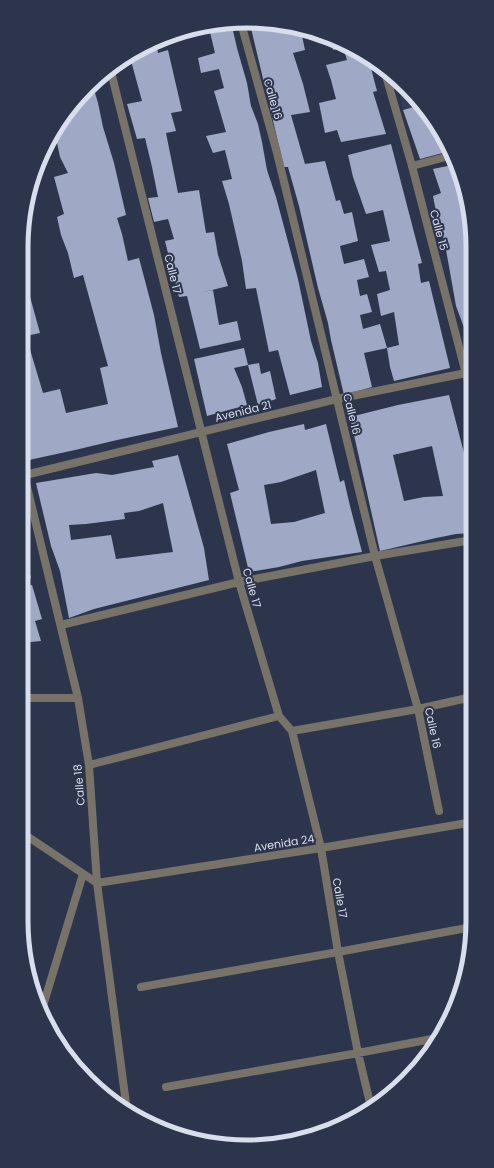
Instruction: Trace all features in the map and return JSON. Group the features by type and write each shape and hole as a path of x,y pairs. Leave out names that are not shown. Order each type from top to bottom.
{"street":[{"name":"Calle 16","path":"242,28 277,153 375,556 418,709 439,811"},
{"name":"Calle 17","path":"112,75 239,582 279,716 292,731 321,848 338,952 358,1053 370,1102"},
{"name":"Calle 15","path":"387,79 466,365"},
{"path":"389,86 394,85"},
{"path":"412,166 446,157"},
{"name":"Avenida 21","path":"28,475 337,400 466,372"},
{"name":"Calle 18","path":"28,496 78,698 89,765 97,883 126,1104"},
{"path":"61,625 239,582 375,556 466,541"},
{"path":"28,698 78,698"},
{"path":"292,731 418,709 466,698"},
{"path":"89,765 279,716"},
{"name":"Avenida 24","path":"97,883 321,848 466,823"},
{"path":"28,837 97,883"},
{"path":"44,1003 83,874"},
{"path":"141,987 466,928"},
{"path":"166,1086 431,1039"}],"shaded area":[{"path":"399,90 415,107 403,110"}],"building":[{"path":"232,28 247,83 251,106 258,124 267,170 276,197 298,279 311,341 318,363 322,387 290,395 278,350 269,352 256,288 246,289 242,261 229,204 222,181 232,179 225,150 213,153 206,136 226,132 214,91 224,88 219,69 201,73 198,58 215,53 210,31"},
{"path":"251,28 261,28 302,35 305,50 293,53 310,112 291,115 305,164 325,161 336,201 340,200 344,214 352,212 358,241 340,246 344,264 364,259 369,277 357,280 360,296 367,294 372,312 360,315 363,329 380,324 387,348 364,353 372,387 344,395 299,206 288,167 284,167"},
{"path":"332,45 338,48 333,50"},
{"path":"157,48 158,53 168,50 182,111 171,113 176,131 166,133 178,193 199,190 206,233 214,232 218,255 228,286 200,293 213,290 219,325 237,321 241,340 200,349 187,296 179,297 165,241 174,239 168,219 154,222 148,198 158,197 152,167 145,138 137,139 127,104 142,101 131,61"},
{"path":"344,51 370,66 377,91 373,92 386,134 341,142 337,130 325,133 319,103 336,99 326,65 347,60"},
{"path":"94,90 114,163 126,215 117,218 128,261 139,258 154,315 178,427 29,460 28,343 43,393 60,389 66,413 108,404 100,368 108,366 83,275 74,278 57,217 64,214 54,177 68,173 60,157 57,137 73,114"},
{"path":"415,107 429,125 444,153 420,159 403,110"},
{"path":"391,144 422,263 418,264 421,283 429,281 450,368 394,381 387,348 399,345 394,312 381,316 377,294 390,290 386,271 379,272 371,245 390,241 383,210 366,214 353,177 348,155"},
{"path":"450,165 458,187 452,189 458,187 462,204 466,233 466,335 456,306 445,244 437,217 433,196 441,193 433,169"},
{"path":"28,289 40,333 28,336"},
{"path":"244,348 248,365 234,368 242,387 247,405 207,416 194,359"},
{"path":"259,363 261,374 270,371 276,399 258,405 248,365"},
{"path":"449,395 466,461 466,533 436,538 380,551 350,417 398,405","holes":["432,446 443,496 424,497 404,501 393,455"]},
{"path":"304,424 305,430 326,424 340,482 344,480 362,552 302,561 279,567 249,572 230,493 239,490 227,444","holes":["316,470 325,513 294,522 271,524 264,485 281,482"]},
{"path":"178,455 204,548 209,580 94,609 69,618 60,571 51,546 36,483 96,473 112,475 154,467 152,461","holes":["163,503 173,552 116,559 111,535 71,540 69,525 125,519 124,513 139,511"]},
{"path":"28,567 31,578 28,579"},
{"path":"32,585 42,619 35,621 41,641 28,642 28,586"}]}
